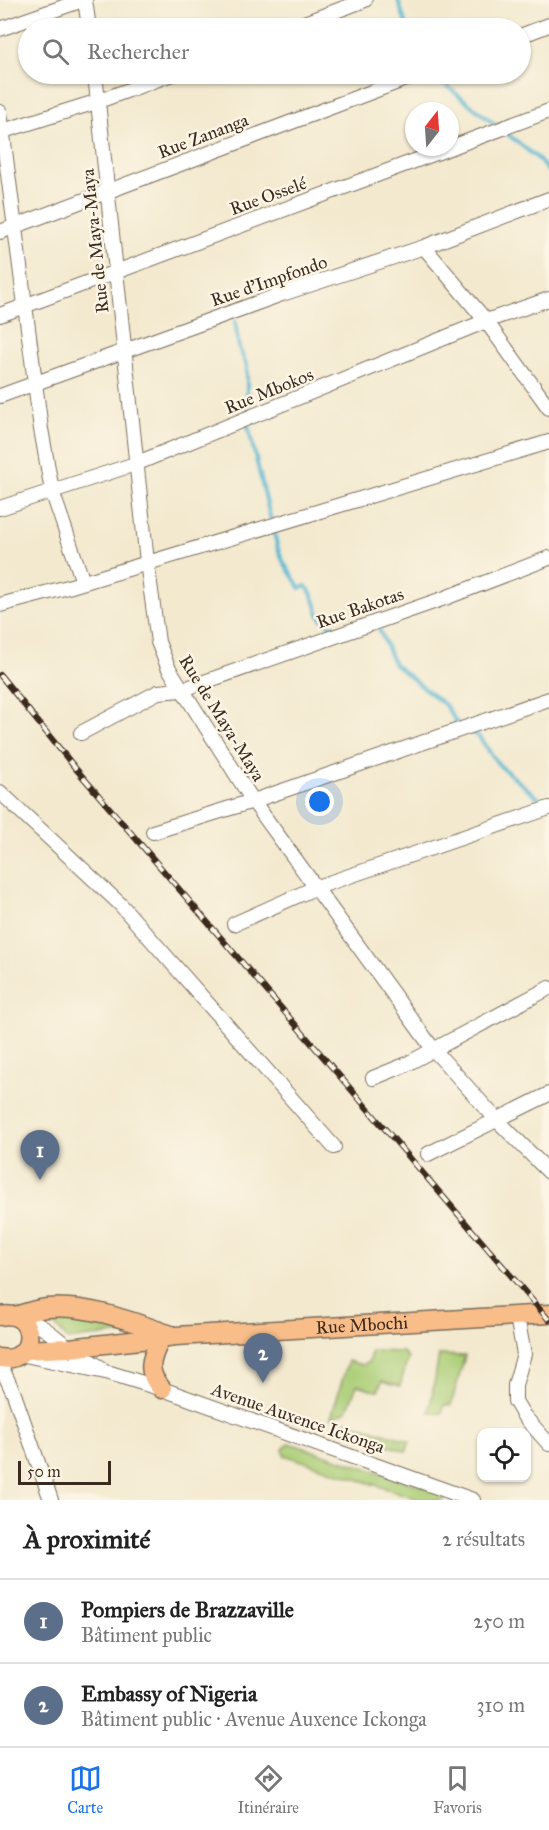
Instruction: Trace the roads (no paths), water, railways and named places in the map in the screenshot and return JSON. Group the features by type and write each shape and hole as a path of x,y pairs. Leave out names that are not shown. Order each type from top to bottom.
{"main road":[{"name":"Rue Mbochi","path":"9,1315 63,1307 101,1314 168,1337"},
{"name":"Rue Mbochi","path":"12,1357 168,1337 549,1314"},
{"path":"9,1315 28,1331 29,1338 12,1357"},
{"path":"162,1389 153,1380 151,1359 168,1337"}],"street":[{"path":"32,18 84,0 87,18"},
{"path":"317,18 365,0"},
{"path":"0,29 18,23"},
{"path":"531,32 549,25"},
{"name":"Rue de Maya-Maya","path":"96,84 147,562 158,642 168,667 253,801 433,1049 497,1120 549,1172"},
{"path":"2,131 145,84"},
{"name":"Rue Zananga","path":"0,232 392,84"},
{"name":"Rue Osselé","path":"0,315 549,111"},
{"path":"0,112 40,429 52,491 83,582"},
{"name":"Rue d'Impfondo","path":"0,396 282,294 424,247 549,199"},
{"path":"424,247 486,321 549,408"},
{"name":"Rue Mbokos","path":"0,508 135,464 486,321 549,299"},
{"path":"0,605 549,442"},
{"name":"Rue Bakotas","path":"81,733 158,692 181,690 445,598 549,558"},
{"path":"153,832 253,801 549,699"},
{"path":"0,792 120,904 334,1147"},
{"path":"234,924 317,887 549,808"},
{"path":"373,1078 405,1065 549,988"},
{"path":"428,1154 549,1094"},
{"name":"Avenue Auxence Ickonga","path":"9,1315 34,1322 45,1328 69,1348 110,1373"},
{"path":"517,1317 524,1354 515,1385 515,1401 524,1416 549,1444"},
{"path":"12,1357 14,1394 51,1500"},
{"name":"Avenue Auxence Ickonga","path":"12,1357 110,1373 162,1389 473,1500"}],"waterway":[{"path":"398,0 404,18"},
{"path":"444,84 497,126"},
{"path":"505,132 536,157 549,172"},
{"path":"235,321 239,348 247,366 247,415"},
{"path":"247,422 278,549 284,563 300,588 306,586 311,593 324,622 341,629"},
{"path":"377,624 394,664 445,705 459,726"},
{"path":"468,731 479,737 499,765 547,805"}],"railway":[{"path":"0,675 76,769 549,1320"}],"place":[{"name":"Pompiers de Brazzaville","path":"40,1180"},
{"name":"Embassy of Nigeria","path":"263,1383"}]}
